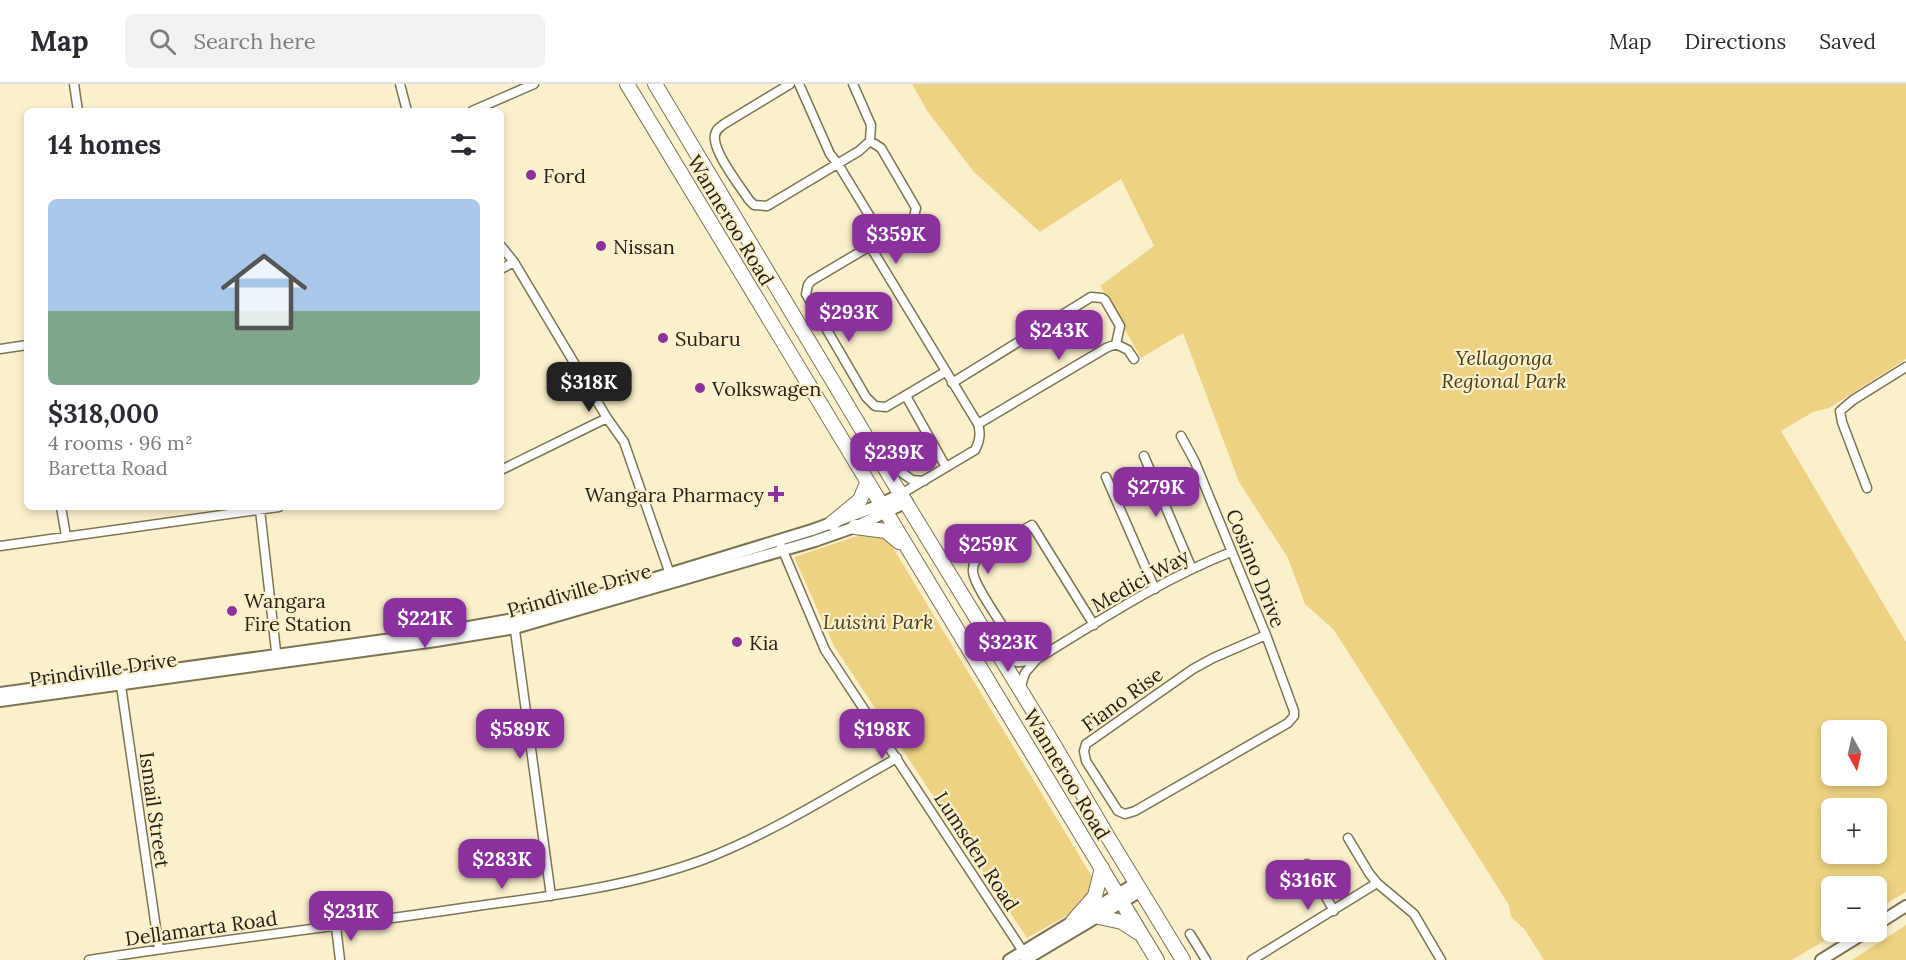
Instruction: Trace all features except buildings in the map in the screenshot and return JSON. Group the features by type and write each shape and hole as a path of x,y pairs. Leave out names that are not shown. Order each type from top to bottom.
{"highway":[{"name":"Wanneroo Road","path":"627,84 882,509 1157,960"},
{"name":"Wanneroo Road","path":"656,84 1183,960"},
{"path":"832,523 860,500 867,483"},
{"path":"855,527 886,531 907,550"},
{"path":"1073,921 1095,896 1102,868"},
{"path":"1099,917 1122,922 1141,934"}],"street":[{"path":"74,84 78,108"},
{"path":"399,84 406,108"},
{"path":"479,108 534,84"},
{"path":"790,84 717,129 714,137 718,152 749,201 760,206 767,206 838,164 870,141"},
{"path":"799,84 830,154 883,238"},
{"path":"854,84 871,125 870,141"},
{"path":"870,141 881,148 916,208 914,217 811,281 806,294 871,403 886,407 945,372"},
{"path":"870,246 978,424 980,438 975,450 924,481 904,498"},
{"path":"504,250 514,262 607,418 624,442 671,578"},
{"path":"504,267 514,262"},
{"path":"952,383 1090,297 1102,298 1115,318 1120,329 1116,344"},
{"path":"978,424 1106,348 1116,344 1128,350 1134,359"},
{"path":"0,349 24,345"},
{"path":"1867,488 1840,411 1852,400 1905,370"},
{"path":"906,396 946,467"},
{"path":"504,469 607,418"},
{"name":"Cosimo Drive","path":"1181,436 1195,462 1266,635 1294,716"},
{"path":"876,453 912,480 924,481"},
{"path":"1144,456 1192,569"},
{"path":"1106,477 1155,589"},
{"name":"Prindiville Drive","path":"0,693 277,659 435,633 514,624 780,545 855,527 904,498"},
{"name":"Prindiville Drive","path":"780,545 832,523 882,509"},
{"path":"62,510 66,536"},
{"path":"0,546 260,510 277,659"},
{"path":"1011,639 976,581 974,567 977,557 984,551 1032,525 1094,625"},
{"name":"Lumsden Road","path":"780,545 825,650 1025,957"},
{"name":"Medici Way","path":"1020,689 1025,673 1037,659 1155,589 1231,552"},
{"path":"514,624 551,896"},
{"name":"Fiano Rise","path":"1266,635 1213,658 1090,740 1084,751 1086,761 1114,809 1121,813 1131,813 1288,723 1294,716"},
{"path":"992,641 1000,645 1011,661 1018,663 1037,659"},
{"name":"Prindiville Drive","path":"0,701 120,680"},
{"name":"Ismail Street","path":"120,680 159,949"},
{"name":"Dellamarta Road","path":"89,960 336,927 605,887 705,859 776,826 897,758"},
{"path":"1348,838 1377,883 1414,914 1442,960"},
{"path":"1307,864 1334,911"},
{"path":"1252,960 1377,883"},
{"path":"1025,957 1073,921 1138,887"},
{"path":"1009,960 1025,957 1099,917 1120,898"},
{"path":"1887,918 1906,906"},
{"path":"336,927 340,960"},
{"path":"1190,934 1206,960"},
{"path":"1821,960 1850,942"}],"green space":[{"name":"Yellagonga Regional Park","path":"912,84 1906,84 1906,359 1829,408 1813,412 1781,431 1906,642 1906,892 1887,903 1887,876 1821,876 1822,942 1792,960 1544,960 1525,930 1511,917 1509,905 1334,630 1305,604 1288,558 1239,482 1183,333 1141,358 1100,286 1154,246 1121,179 1040,232 974,172 928,112"},
{"name":"Luisini Park","path":"878,523 1103,895 1027,938 834,646 794,557 860,535"},
{"path":"1906,925 1906,960 1852,960 1880,942 1887,942 1887,937"}],"place":[{"name":"Ford","path":"531,175"},
{"name":"Nissan","path":"601,246"},
{"name":"Subaru","path":"663,338"},
{"name":"Volkswagen","path":"700,388"},
{"name":"Wangara Pharmacy","path":"776,494"},
{"name":"Wangara Fire Station","path":"232,611"},
{"name":"Kia","path":"737,642"}]}
